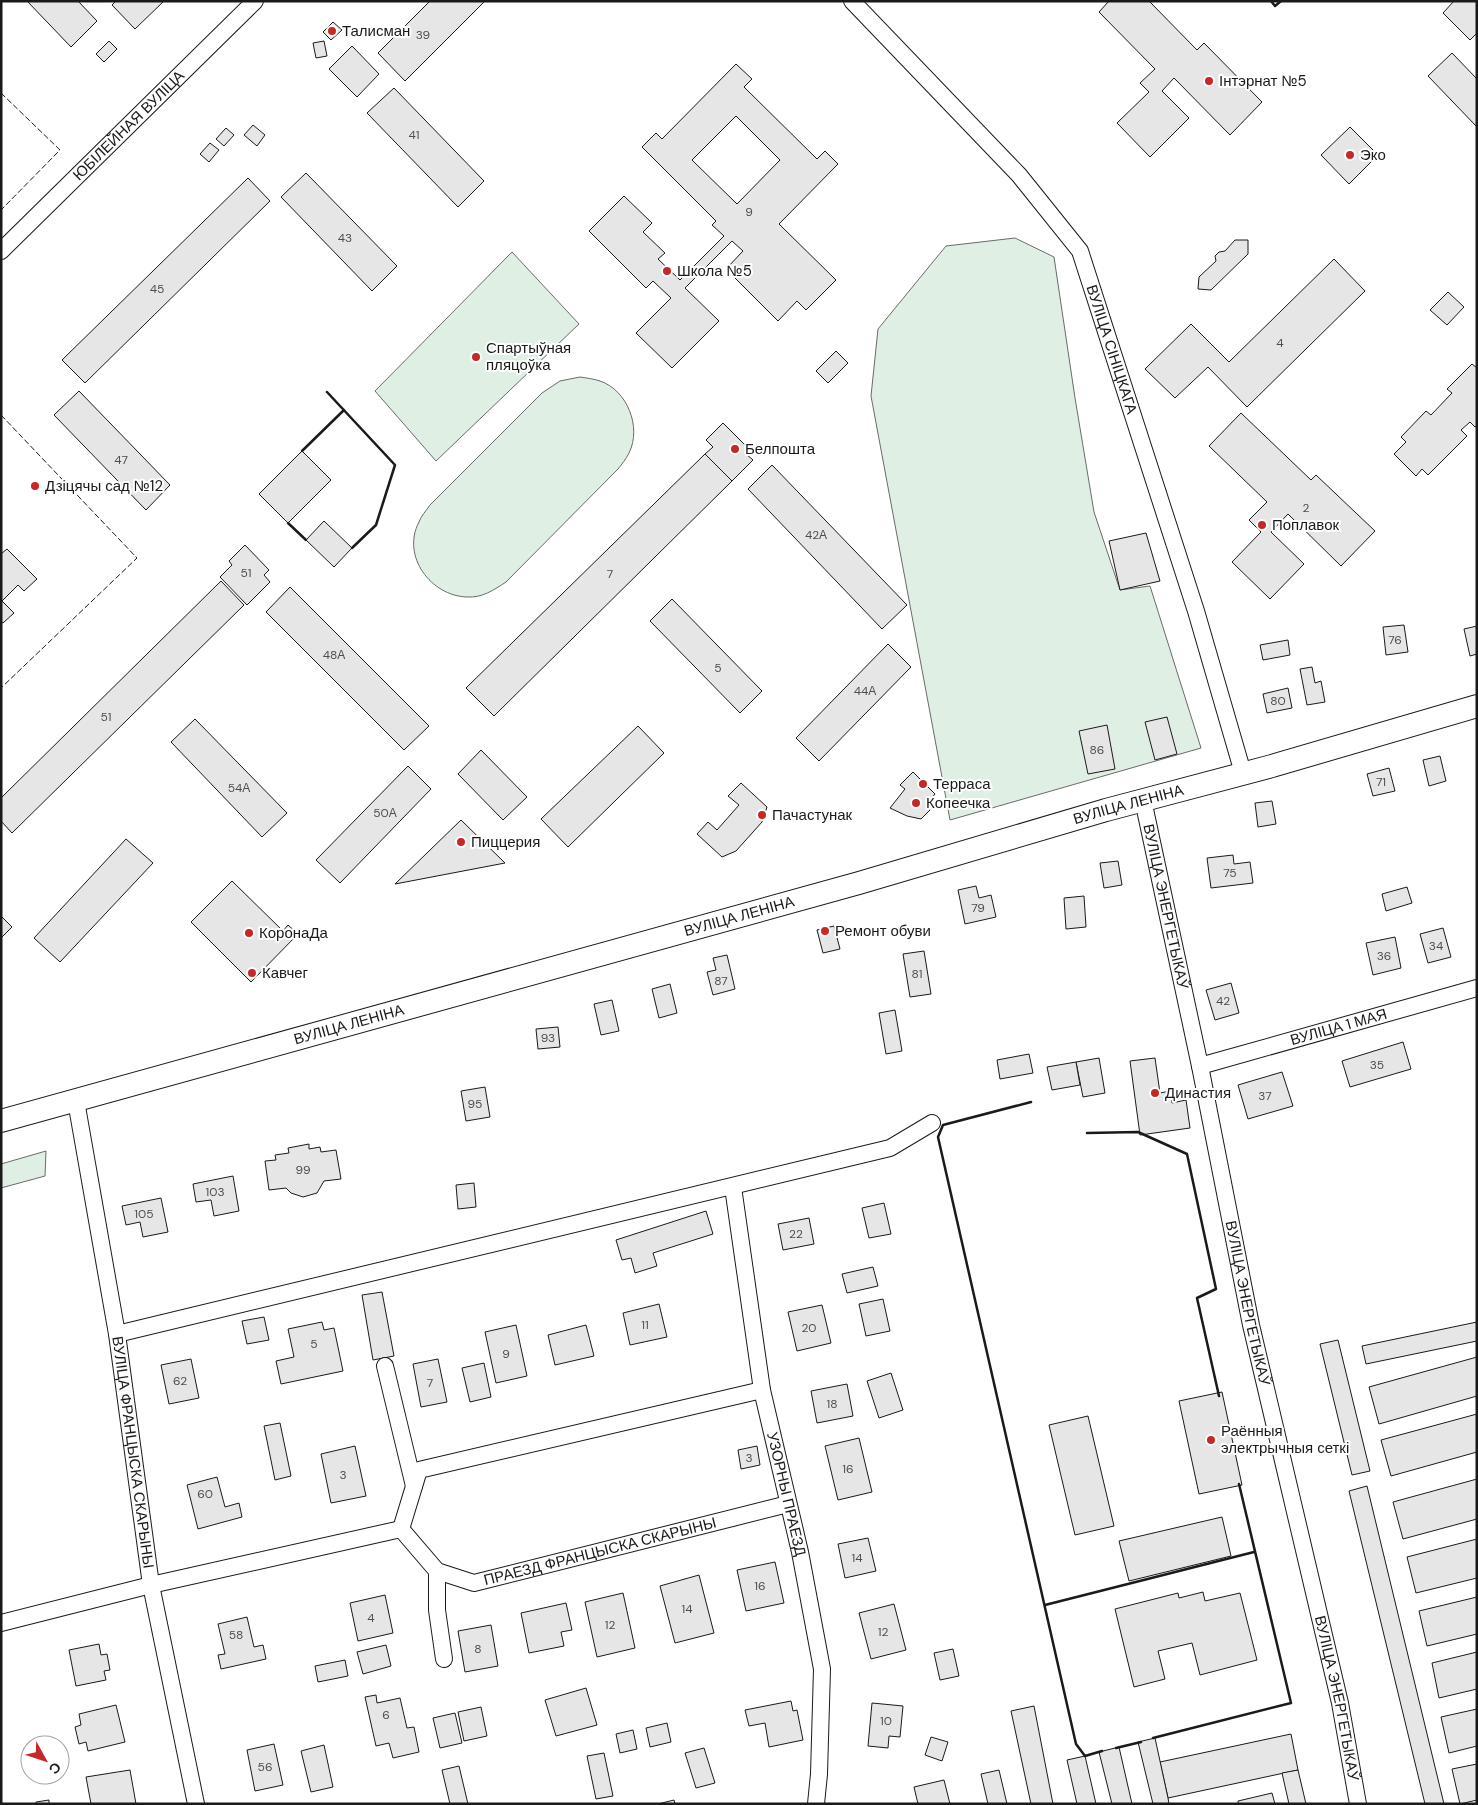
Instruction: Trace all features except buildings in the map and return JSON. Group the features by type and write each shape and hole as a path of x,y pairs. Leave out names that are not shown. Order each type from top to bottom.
{"main road":[{"name":"ВУЛІЦА ЛЕНІНА","path":"1,1122 858,883 1477,706"}],"street":[{"name":"ЮБІЛЕЙНАЯ ВУЛІЦА","path":"1,251 255,1"},
{"name":"ВУЛІЦА СІНІЦКАГА","path":"852,1 1019,175 1080,251 1196,611 1242,773"},
{"name":"ВУЛІЦА ЭНЕРГЕТЫКАЎ","path":"1143,800 1200,1066 1251,1325 1340,1703 1358,1804"},
{"name":"ВУЛІЦА 1 МАЯ","path":"1200,1066 1477,988"},
{"name":"ВУЛІЦА ФРАНЦЫСКА СКАРЫНЫ","path":"76,1101 117,1334 151,1585 196,1804"},
{"path":"117,1334 890,1148 932,1123"},
{"name":"УЗОРНЫ ПРАЕЗД","path":"733,1187 762,1390 800,1552 822,1669 819,1774 816,1804"},
{"path":"385,1366 414,1486"},
{"path":"401,1529 419,1470 762,1390"},
{"name":"ПРАЕЗД ФРАНЦЫСКА СКАРЫНЫ","path":"437,1571 474,1583 788,1504"},
{"path":"1,1623 151,1585 401,1529"},
{"path":"401,1529 437,1571 437,1610 444,1658"}],"green space":[{"path":"1015,238 1054,257 1094,512 1120,590 1150,586 1201,748 950,820 871,396 878,329 946,246"},
{"name":"Спартыўная пляцоўка","path":"512,252 579,324 436,461 375,391"},
{"path":"580,377 598,380 610,386 618,392 624,401 633,421 633,443 629,453 618,469 506,582 488,593 472,597 454,595 442,590 431,582 417,560 414,548 414,535 422,516 430,505 542,393 560,381"},
{"path":"46,1151 45,1176 1,1188 1,1164"}],"fence":[{"path":"1,93 60,150 1,210"},
{"path":"1,415 137,558 1,688"}],"wall":[{"path":"1271,1 1275,6 1281,1"},
{"path":"327,392 395,465 376,525 352,548"},
{"path":"302,451 344,410"},
{"path":"288,523 306,540"},
{"path":"1031,1102 943,1125 938,1137 1076,1744 1085,1756 1102,1751"},
{"path":"1087,1133 1138,1132 1187,1154 1216,1289 1197,1298 1219,1396"},
{"path":"1153,1738 1291,1703 1239,1484"},
{"path":"1045,1605 1254,1552"},
{"path":"1116,1748 1141,1742"}],"place":[{"name":"Талисман","path":"332,31"},
{"name":"Інтэрнат №5","path":"1209,81"},
{"name":"Эко","path":"1350,155"},
{"name":"Школа №5","path":"667,271"},
{"name":"Спартыўная пляцоўка","path":"476,357"},
{"name":"Белпошта","path":"735,449"},
{"name":"Дзіцячы сад №12","path":"35,486"},
{"name":"Поплавок","path":"1262,525"},
{"name":"Терраса","path":"923,784"},
{"name":"Копеечка","path":"916,803"},
{"name":"Пачастунак","path":"762,815"},
{"name":"Пиццерия","path":"461,842"},
{"name":"Ремонт обуви","path":"825,931"},
{"name":"КоронаДа","path":"249,933"},
{"name":"Кавчег","path":"252,973"},
{"name":"Династия","path":"1155,1093"},
{"name":"Раённыя электрычныя сеткі","path":"1211,1440"}]}
